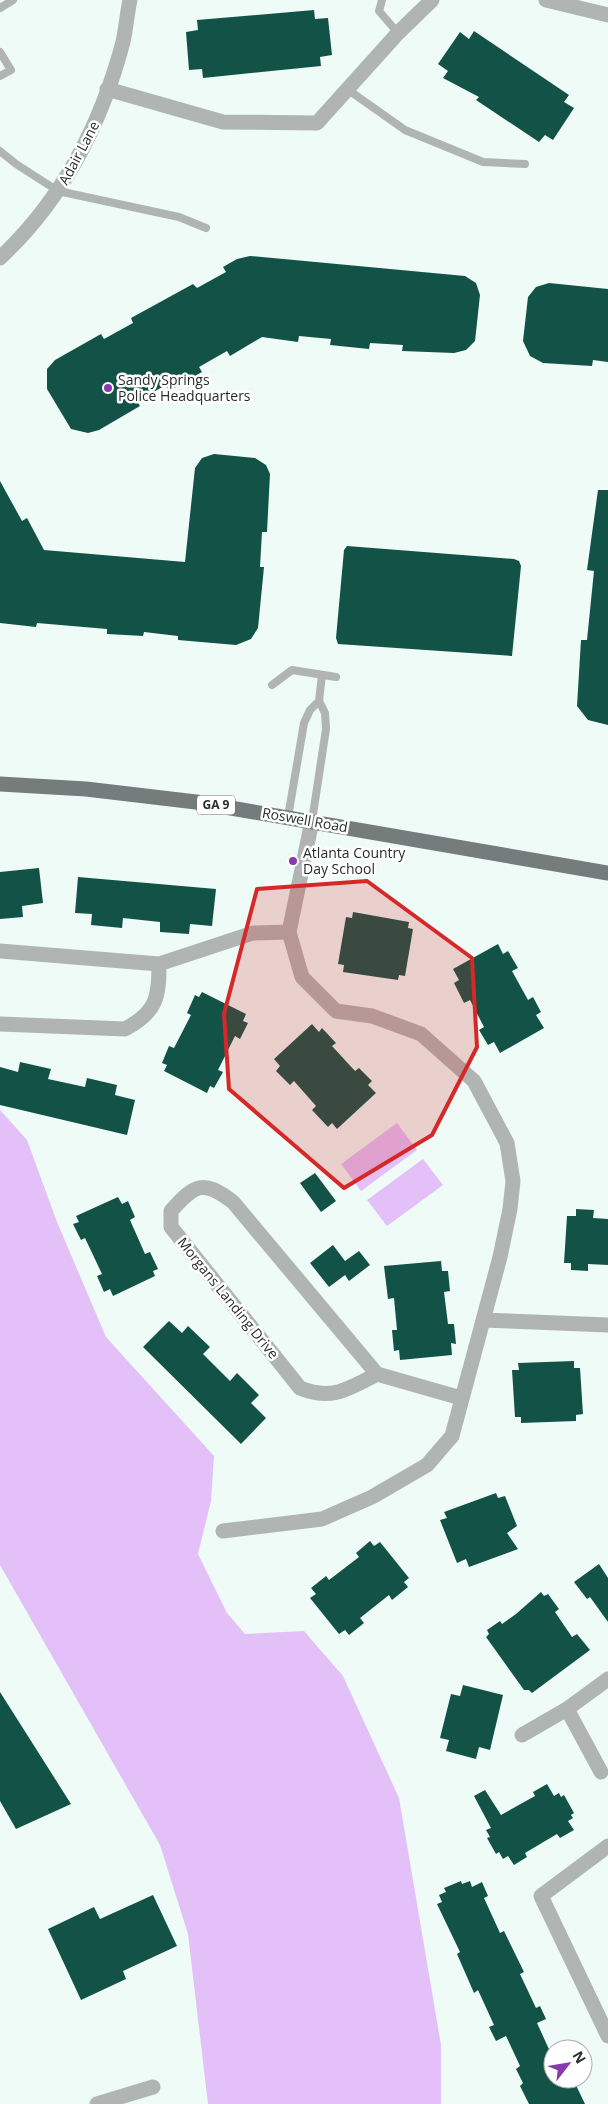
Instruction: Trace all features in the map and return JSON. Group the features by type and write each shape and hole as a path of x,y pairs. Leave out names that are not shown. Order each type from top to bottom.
{"main road":[{"name":"Roswell Road","path":"0,784 119,792 196,802 608,873"}],"street":[{"name":"Adair Lane","path":"0,258 21,238 58,191 95,126 123,41 130,0"},
{"path":"107,89 223,122 317,123 398,32 432,0"},
{"path":"546,0 608,15"},
{"path":"224,1531 322,1519 372,1497 427,1465 452,1436 484,1320 510,1209 513,1181 506,1143 474,1081 421,1034 372,1016 336,1011 302,977 289,932 312,821"},
{"path":"0,951 159,964 253,933 289,932"},
{"path":"0,1024 125,1030 139,1022 159,995 159,964"},
{"name":"Morgans Landing Drive","path":"199,1187 216,1189 233,1202 377,1374 343,1391 327,1395 315,1394 300,1388 171,1227 171,1211 184,1197 199,1187"},
{"path":"484,1320 608,1325"},
{"path":"377,1374 462,1398"},
{"path":"522,1735 567,1708 608,1679"},
{"path":"567,1708 602,1772"},
{"path":"608,1846 541,1896 608,2036"},
{"path":"97,2104 154,2087"}],"lane":[{"path":"0,8 13,0"},
{"path":"382,0 379,11 398,32"},
{"path":"0,52 11,70 0,76"},
{"path":"347,89 405,130 483,162 525,164"},
{"path":"0,150 16,164 58,191 180,217 206,228"},
{"path":"272,685 292,670 336,677"},
{"path":"312,821 326,729 325,714 319,701 322,675"},
{"path":"288,817 304,723 310,710 319,701"}],"highlighted area":[{"path":"367,881 472,958 477,1047 432,1135 344,1188 229,1089 224,1014 257,889"}],"shaded area":[{"path":"0,1110 27,1140 57,1222 106,1337 214,1456 211,1501 198,1554 227,1613 245,1634 304,1631 343,1676 399,1798 441,2045 441,2104 208,2104 188,1934 160,1845 0,1565"},
{"path":"397,1123 417,1150 361,1191 341,1164"},
{"path":"423,1159 443,1185 387,1226 367,1200"}],"building":[{"path":"314,10 315,19 328,18 332,55 320,57 321,66 203,78 202,69 189,70 186,32 198,30 197,20"},
{"path":"474,31 569,95 564,102 574,108 553,140 545,135 539,142 476,100 479,97 443,78 448,71 438,64 460,32 469,39"},
{"path":"250,256 465,276 476,283 480,295 475,341 466,350 454,353 402,351 403,345 370,343 369,349 330,345 331,339 299,336 298,342 262,337 230,356 227,351 199,367 202,372 169,391 166,385 137,401 140,406 99,430 88,433 71,429 47,389 47,369 55,360 101,334 104,339 133,323 131,318 193,284 197,288 226,272 223,267 237,259"},
{"path":"549,283 608,289 608,362 593,360 592,366 543,363 530,356 523,341 528,297 536,287"},
{"path":"214,454 255,458 266,465 270,474 267,532 262,532 260,567 264,567 258,628 251,639 236,645 178,640 178,636 144,632 143,636 107,634 107,629 37,623 36,627 0,623 0,481 22,521 27,518 44,550 185,562 195,468 202,458"},
{"path":"598,490 608,490 608,725 588,720 577,706 581,640 587,640 594,571 587,570"},
{"path":"347,546 514,559 519,561 521,566 512,656 338,644 336,638 344,550"},
{"path":"39,868 43,903 22,906 23,917 0,919 0,872"},
{"path":"78,877 216,889 212,926 190,924 189,934 160,932 160,922 123,918 122,928 91,925 92,914 75,913"},
{"path":"353,912 409,922 408,928 413,929 405,976 399,975 398,980 343,972 344,965 338,964 346,917 352,918"},
{"path":"498,944 503,954 508,951 518,968 512,971 528,1000 533,997 541,1012 536,1015 544,1028 500,1053 494,1042 488,1045 479,1030 484,1027 470,1000 464,1003 454,983 459,980 453,969"},
{"path":"202,992 246,1014 243,1021 248,1023 240,1039 235,1036 218,1070 223,1072 214,1088 210,1086 207,1093 164,1071 167,1065 162,1063 169,1046 174,1048 191,1015 187,1013 195,995 199,997"},
{"path":"312,1024 319,1032 322,1028 336,1043 332,1046 355,1071 359,1068 372,1081 368,1085 376,1093 337,1129 332,1123 328,1127 312,1110 316,1106 294,1081 290,1085 276,1071 280,1066 274,1059"},
{"path":"20,1062 51,1069 48,1079 85,1087 87,1078 117,1085 115,1095 135,1100 127,1135 0,1105 0,1067 18,1072"},
{"path":"315,1173 336,1201 321,1212 300,1183"},
{"path":"118,1197 122,1204 128,1201 135,1217 130,1220 145,1254 150,1252 158,1269 153,1271 155,1276 113,1296 110,1289 104,1292 97,1276 102,1274 85,1238 81,1240 73,1224 79,1222 76,1216"},
{"path":"576,1209 594,1210 593,1218 608,1219 608,1265 588,1264 588,1271 571,1270 571,1263 564,1263 567,1216 576,1216"},
{"path":"333,1245 345,1261 359,1251 370,1265 349,1281 345,1275 329,1287 310,1263"},
{"path":"441,1261 442,1271 448,1271 450,1291 444,1292 448,1324 454,1324 456,1344 451,1343 452,1355 400,1360 399,1350 394,1351 392,1330 397,1330 394,1298 388,1299 384,1266"},
{"path":"169,1321 182,1333 188,1326 210,1347 203,1354 230,1381 237,1373 259,1395 251,1403 266,1418 241,1444 143,1347"},
{"path":"574,1361 574,1368 580,1368 583,1414 576,1415 576,1421 521,1423 521,1417 515,1417 512,1370 519,1370 518,1363"},
{"path":"496,1493 498,1498 505,1496 517,1526 507,1533 518,1549 469,1567 466,1559 457,1563 440,1520 447,1518 444,1512"},
{"path":"370,1541 374,1546 380,1542 409,1578 404,1582 408,1587 392,1600 389,1595 360,1618 364,1623 349,1635 345,1630 339,1634 310,1598 316,1594 311,1588 326,1576 329,1580 359,1557 356,1553"},
{"path":"599,1564 608,1578 608,1622 590,1597 587,1599 574,1582"},
{"path":"541,1592 544,1596 548,1594 559,1609 555,1612 572,1637 577,1634 590,1650 532,1693 529,1690 524,1690 486,1637 489,1634 487,1630 500,1621 502,1624"},
{"path":"463,1685 503,1695 490,1750 479,1747 476,1759 446,1751 449,1740 440,1738 451,1694 460,1696"},
{"path":"0,1692 71,1804 16,1829 0,1801"},
{"path":"547,1784 554,1796 559,1793 561,1797 564,1795 574,1813 571,1815 573,1818 568,1821 574,1830 560,1838 557,1834 525,1853 527,1857 514,1865 508,1856 503,1859 499,1852 496,1854 487,1838 490,1837 486,1830 491,1828 474,1796 485,1790 501,1815 535,1796 533,1792"},
{"path":"461,1881 462,1884 470,1881 472,1887 482,1882 488,1896 484,1898 500,1933 504,1931 524,1972 520,1974 536,2008 540,2006 546,2019 537,2023 544,2039 543,2089 578,2089 585,2104 529,2104 520,2086 523,2083 516,2069 520,2066 506,2036 496,2041 489,2027 494,2025 478,1990 474,1993 457,1954 460,1952 437,1904 442,1902 439,1895 446,1892 444,1888"},
{"path":"153,1895 177,1946 123,1971 126,1979 81,2000 48,1929 94,1907 100,1919"}],"place":[{"name":"Sandy Springs Police Headquarters","path":"108,388"},
{"name":"Atlanta Country Day School","path":"293,861"}]}
